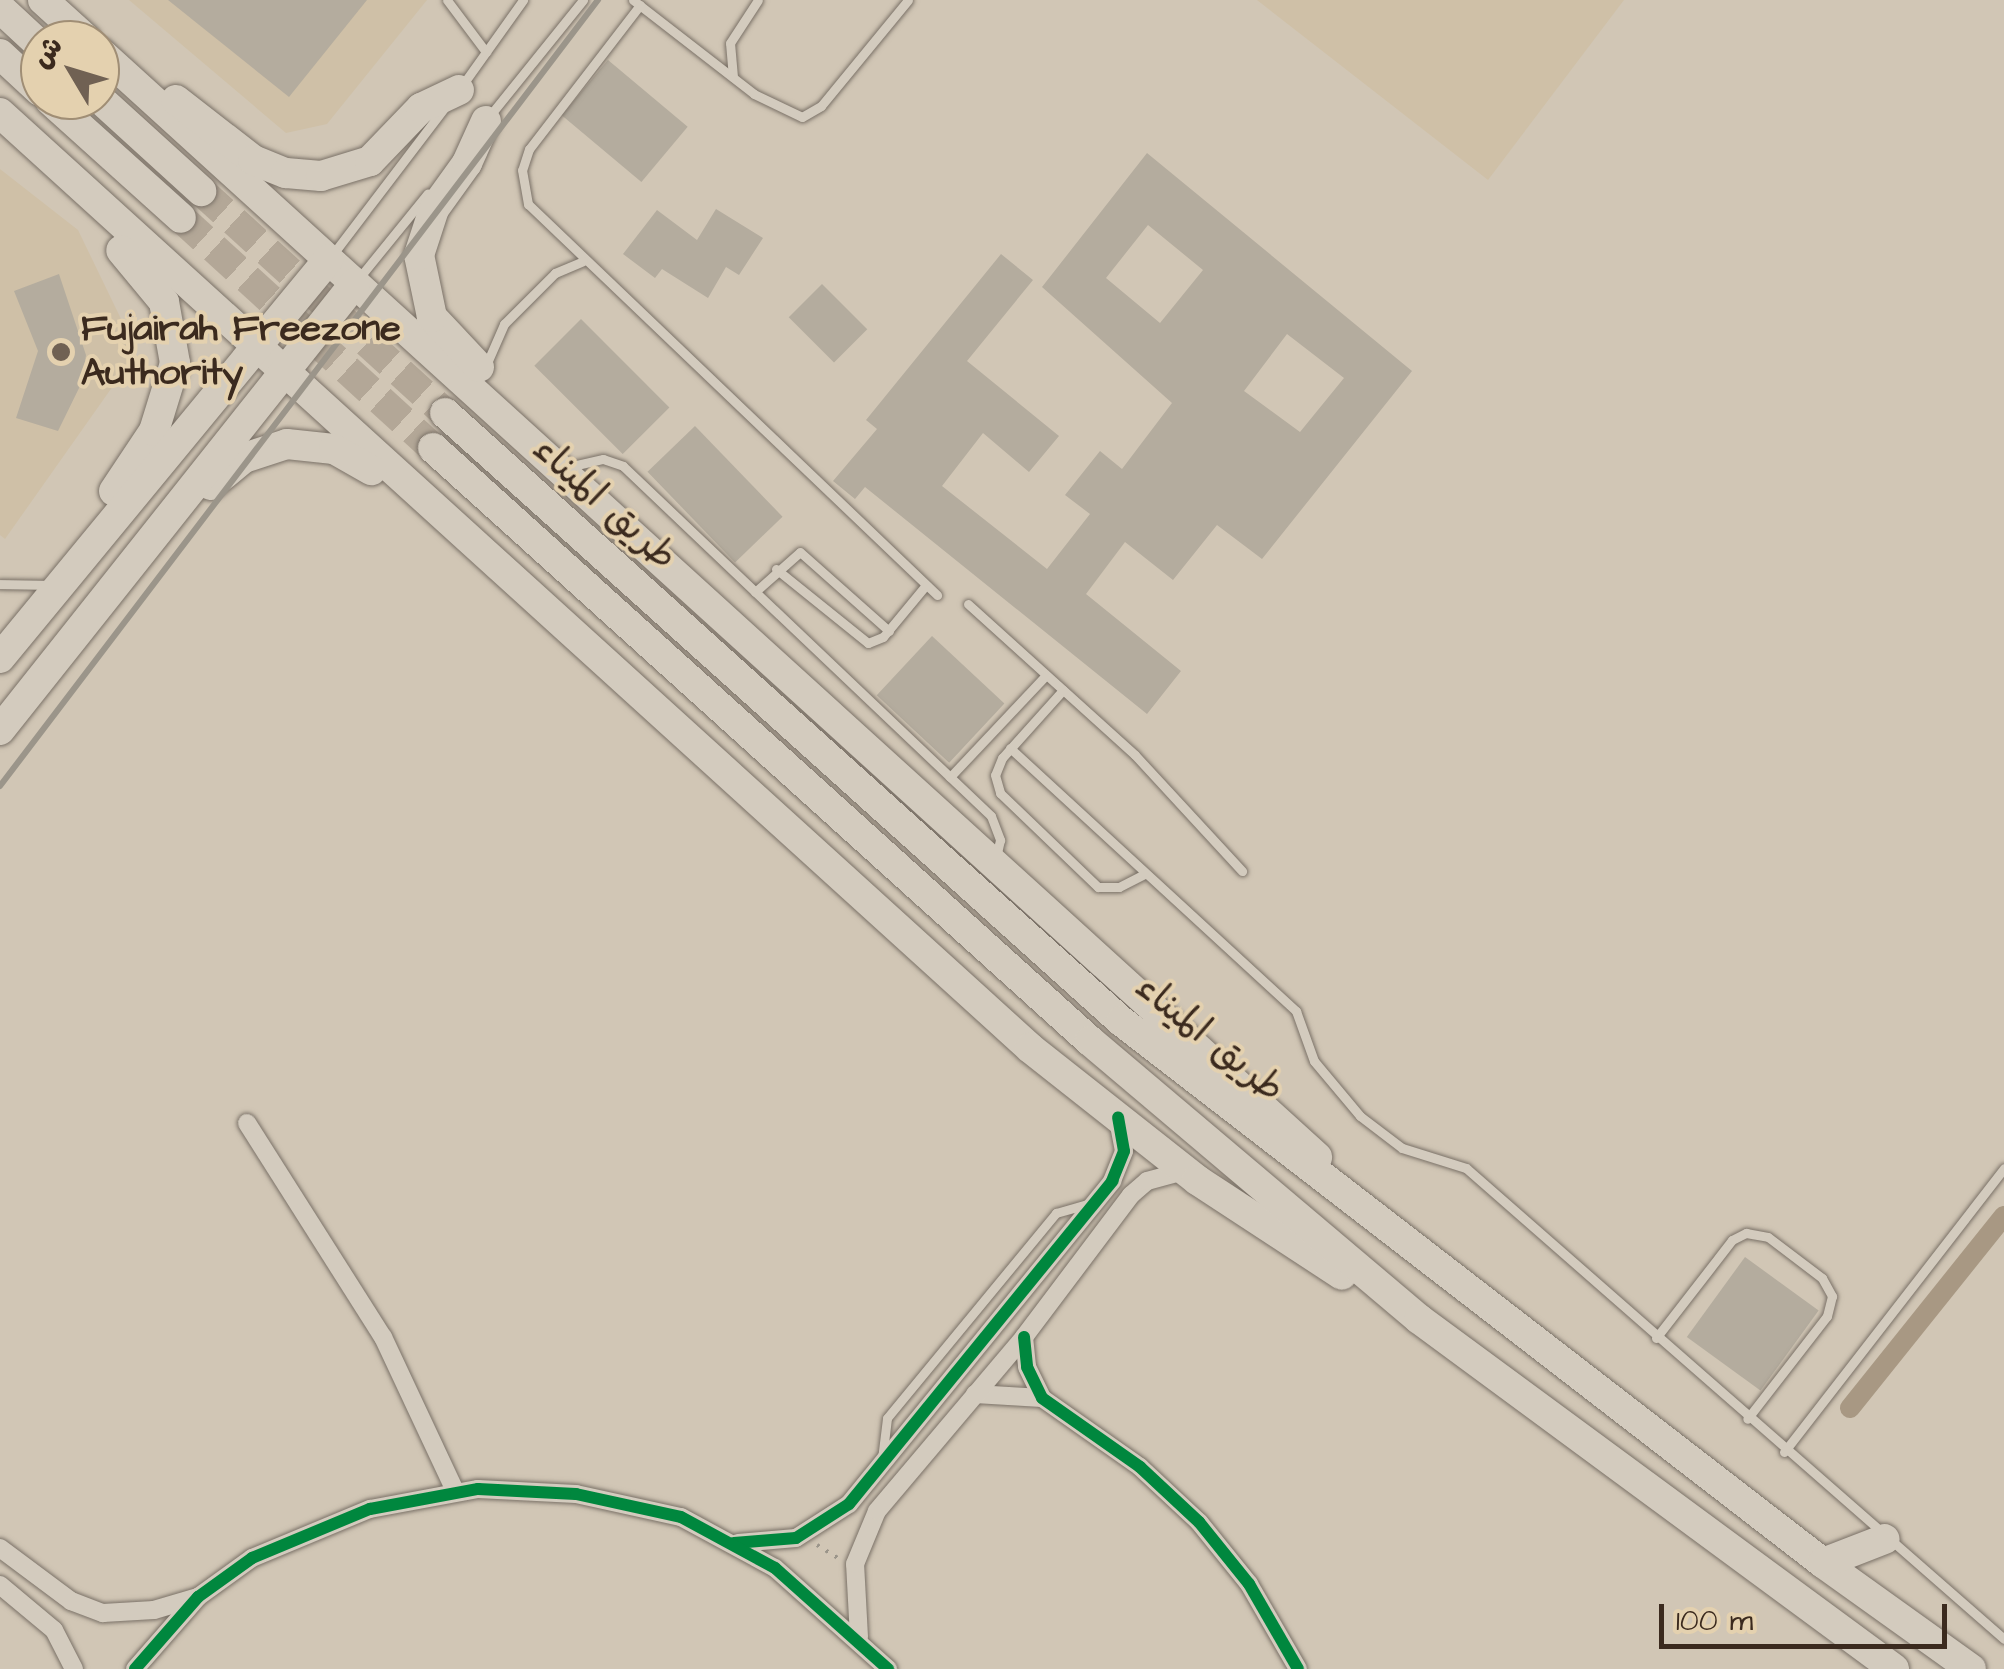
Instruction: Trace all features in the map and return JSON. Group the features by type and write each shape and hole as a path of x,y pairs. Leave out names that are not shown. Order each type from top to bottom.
{"highway":[{"path":"43,0 65,20"},
{"path":"0,8 20,26"},
{"path":"0,54 20,72"},
{"path":"120,70 1306,1143 1336,1190"},
{"path":"139,88 183,103 254,160 303,176 338,174 370,160 422,108 459,90"},
{"path":"0,113 852,890 1118,1118 1185,1171 1419,1318"},
{"path":"120,117 201,192"},
{"path":"72,120 180,218"},
{"path":"486,121 427,223 419,271 441,331 508,398 527,439"},
{"path":"58,166 76,206 156,288 176,347 160,415 110,499 97,536"},
{"path":"0,658 328,260"},
{"path":"0,730 355,284"},
{"name":"طريق الميناء","path":"444,413 1051,962 1336,1190 1823,1563 1971,1669"},
{"path":"162,524 244,458 303,444 348,454 432,518 455,528"},
{"name":"طريق الميناء","path":"433,448 1076,1028 1419,1318 1894,1669"},
{"path":"1823,1563 1885,1539"}],"street":[{"path":"734,1542 780,1542 811,1532 849,1504 1094,1203 1122,1162 1118,1118"},
{"path":"246,1123 366,1308 455,1491"},
{"path":"859,1638 855,1564 876,1511 1024,1336 1138,1187 1185,1171"},
{"path":"1024,1336 1030,1377 1042,1398 1140,1467 1199,1522 1249,1584 1298,1669"},
{"path":"975,1394 1042,1398"},
{"path":"0,1548 72,1601 103,1613 154,1610 198,1597 300,1533 370,1509 455,1491 576,1494 633,1504 734,1542 859,1638 888,1669"},
{"path":"0,1585 54,1630 74,1669"},
{"path":"135,1669 198,1597"}],"lane":[{"path":"447,0 486,52"},
{"path":"328,260 524,0"},
{"path":"355,284 583,0"},
{"path":"732,77 730,43 758,0"},
{"path":"908,0 821,106 802,117 786,114 732,77 637,3 530,149 522,170 528,204 583,262 937,595"},
{"path":"488,376 490,346 504,324 555,274 583,262"},
{"path":"560,469 596,460 617,462 996,823 994,862"},
{"path":"755,592 776,568 803,553 889,631"},
{"path":"776,568 863,642 874,643 889,631 926,585"},
{"path":"0,584 58,586"},
{"path":"968,604 1168,788 1242,871"},
{"path":"950,777 1046,675"},
{"path":"1063,690 997,766 1000,792 1092,883 1111,889 1144,874"},
{"path":"1010,748 1296,1011 1314,1061 1360,1116 1402,1148 1466,1168 1784,1452 2004,1638"},
{"path":"1784,1452 2004,1168"},
{"path":"1656,1338 1727,1246 1746,1232 1768,1236 1822,1278 1832,1296 1827,1316 1747,1418"}],"path":[{"path":"811,1532 817,1545 855,1564"}],"shaded area":[{"path":"129,0 427,0 327,124 286,133"},
{"path":"1257,0 1624,0 1488,180"},
{"path":"0,169 78,230 137,352 5,539 0,535"}],"building":[{"path":"168,0 367,0 289,97"},
{"path":"608,60 688,127 641,182 562,115"},
{"path":"1147,153 1412,371 1262,559 1217,525 1173,580 1125,542 1086,594 1181,671 1147,714 865,487 855,499 833,481 877,429 866,420 1001,254 1033,280 967,361 1059,436 1029,472 983,433 942,486 1047,569 1090,514 1065,495 1100,451 1122,469 1172,403 1042,287","holes":["1148,225 1203,270 1160,323 1106,278","1287,334 1344,378 1300,432 1244,391"]},
{"path":"716,209 763,238 739,275 726,267 708,298 662,269 655,278 623,254 657,210 697,240"},
{"name":"Fujairah Freezone Authority","path":"59,274 86,355 82,382 58,431 16,418 38,351 14,291"},
{"path":"822,284 867,329 834,362 789,317"},
{"path":"581,319 669,407 623,454 534,366"},
{"path":"695,426 783,517 735,562 648,472"},
{"path":"932,636 1004,704 949,763 877,695"},
{"path":"1745,1257 1819,1310 1760,1391 1687,1337"}],"waterway":[{"path":"1850,1408 2004,1216"}],"tunnel":[{"path":"201,191 445,413"},
{"path":"181,218 433,448"}],"railway":[{"path":"0,786 598,0"}],"cycle path":[{"path":"734,1543 796,1538 849,1504 1112,1181 1124,1151 1118,1118"},
{"path":"1024,1337 1027,1367 1042,1398 1140,1467 1199,1522 1249,1584 1298,1669"},
{"path":"135,1669 198,1597 252,1558 370,1509 478,1489 576,1494 681,1517 775,1568 888,1669"}],"place":[{"name":"Fujairah Freezone Authority","path":"61,352"}]}
